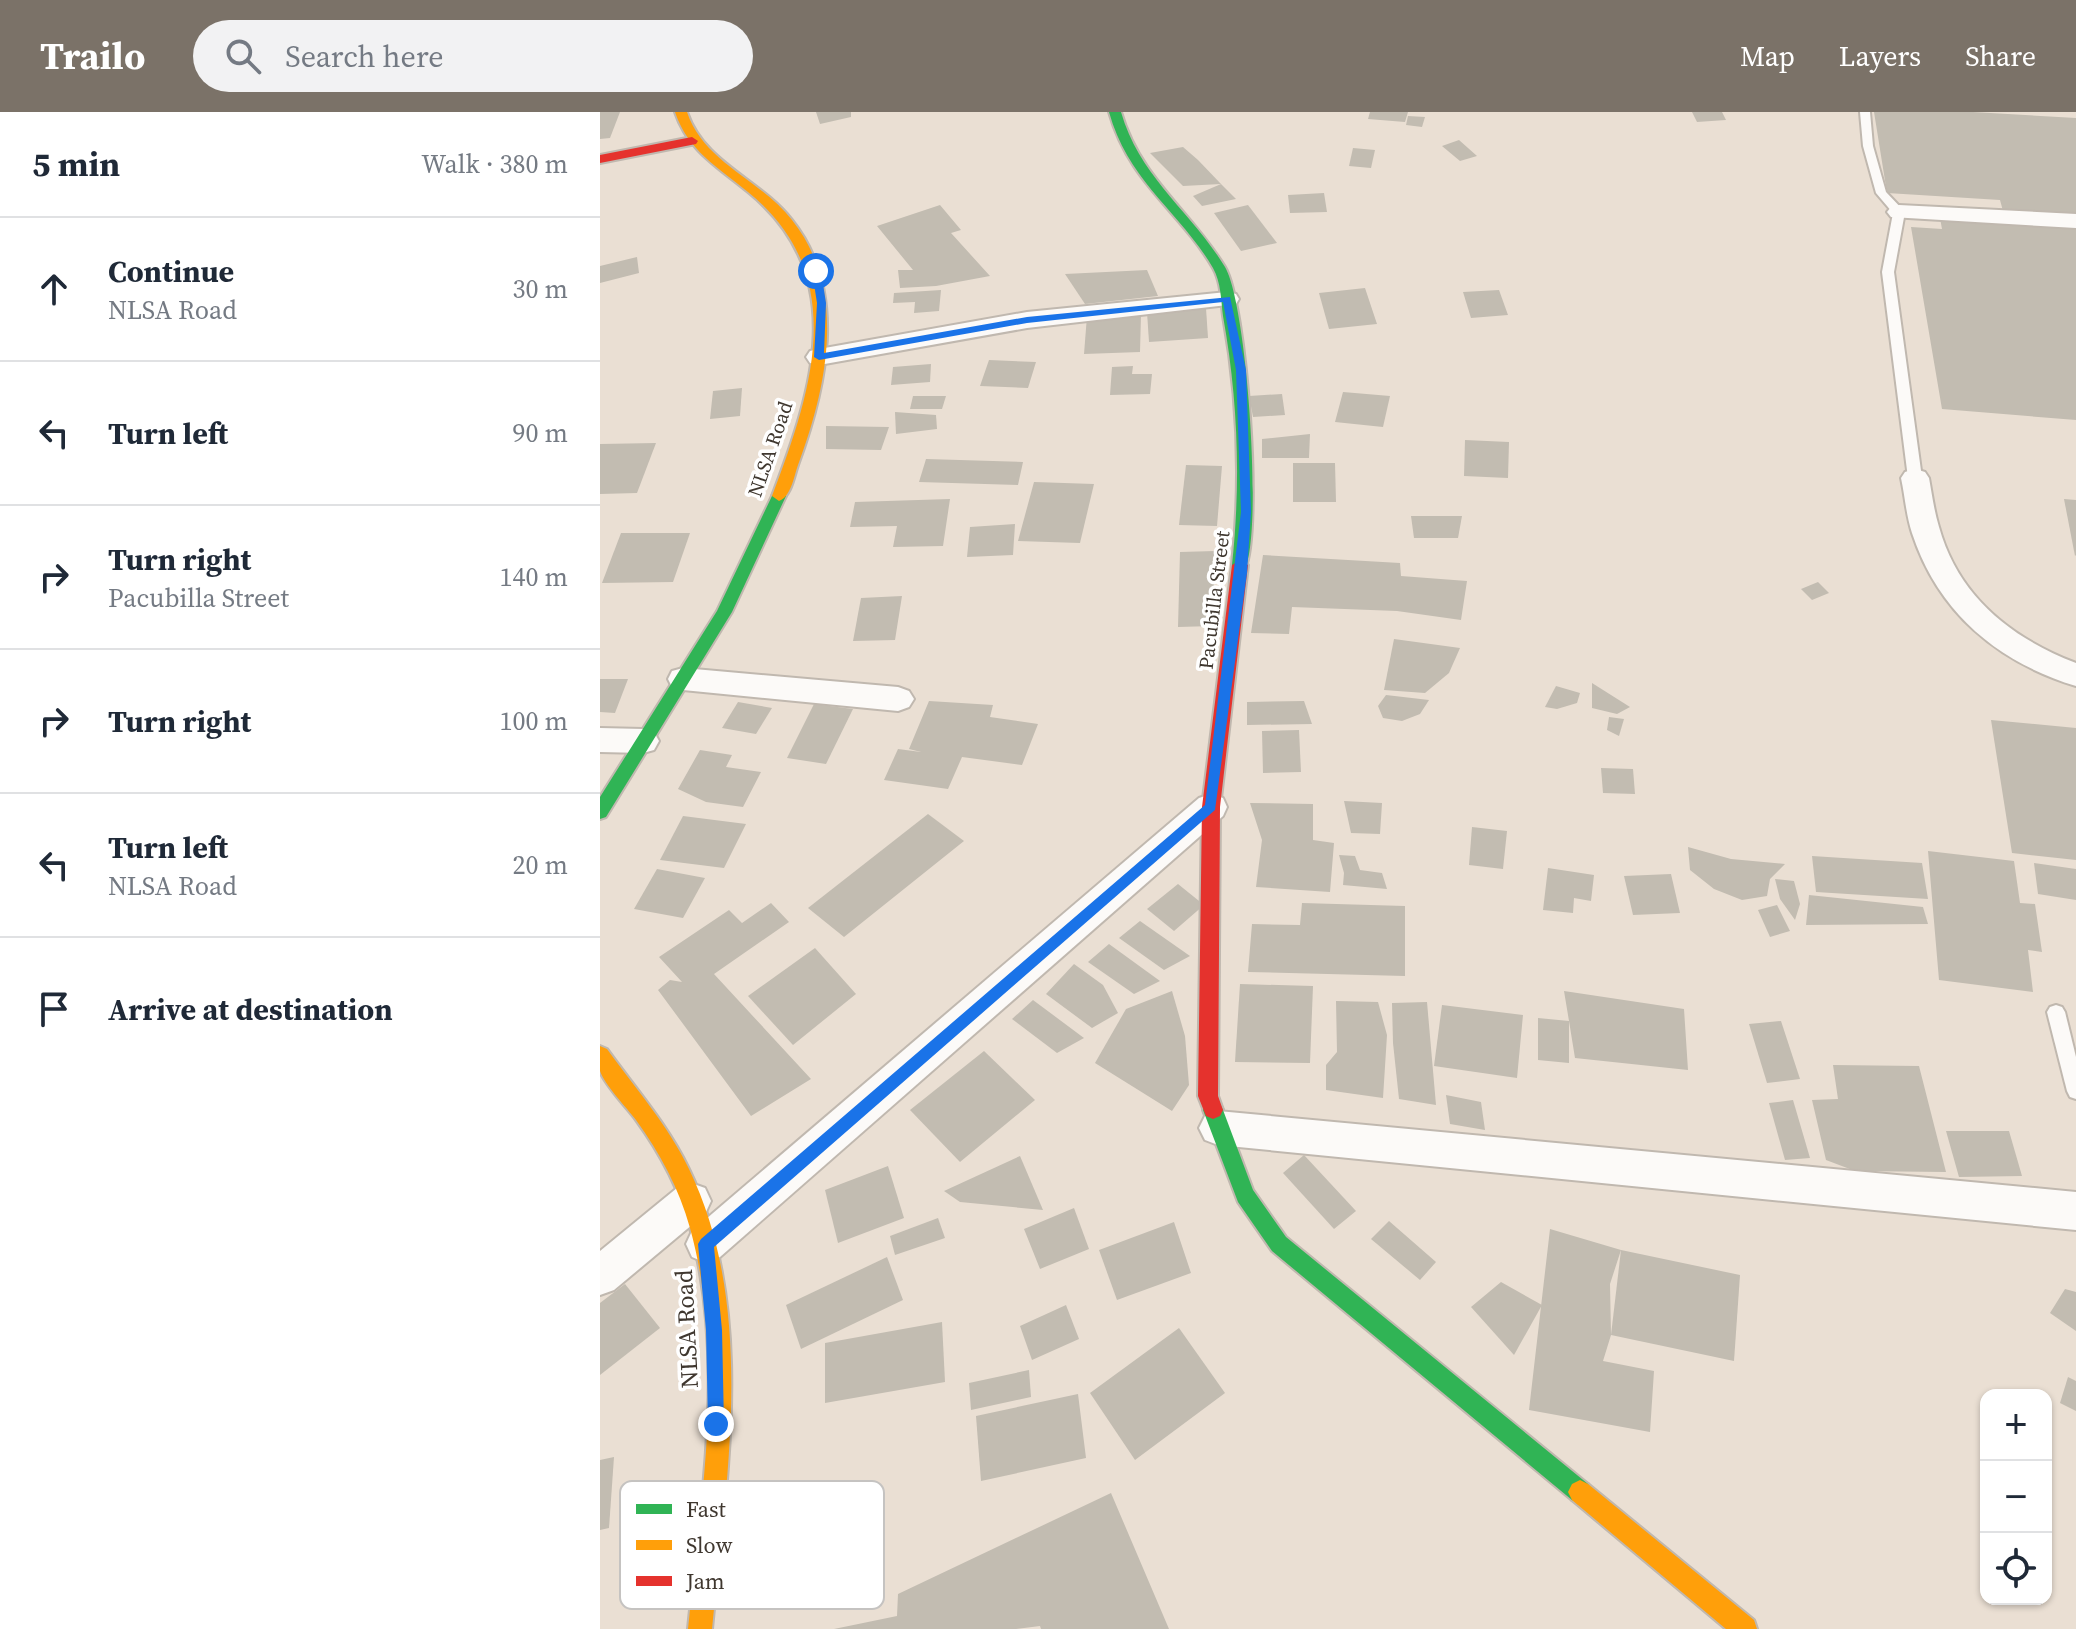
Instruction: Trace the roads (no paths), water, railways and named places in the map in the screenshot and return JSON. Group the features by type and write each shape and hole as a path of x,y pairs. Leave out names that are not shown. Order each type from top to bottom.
{"street":[{"path":"600,159 692,141 682,123 681,112"},
{"name":"Pacubilla Street","path":"1115,112 1119,134 1145,177 1211,253 1221,271 1241,370 1246,512 1211,807 1207,1057 1208,1096 1245,1195 1279,1244 1745,1629"},
{"name":"NLSA Road","path":"600,812 739,584 767,524 808,414 819,357 821,303 816,271 806,247 790,224 763,197 692,141"},
{"path":"1899,212 2076,221"},
{"path":"819,357 1027,320 1227,299"},
{"path":"1915,478 1926,532 1953,592 1990,634 2049,666 2076,675"},
{"path":"683,679 898,699"},
{"path":"600,740 643,741"},
{"path":"706,1244 1211,807"},
{"name":"NLSA Road","path":"600,1055 681,1175 706,1244 714,1330 716,1424 712,1481"},
{"path":"1218,1128 2076,1211"},
{"path":"600,1276 691,1201"},
{"name":"NLSA Road","path":"700,1629 702,1609"}],"lane":[{"path":"1865,112 1868,146 1881,193 1899,212 1888,272 1915,478"},
{"path":"2056,1012 2076,1091"}]}
